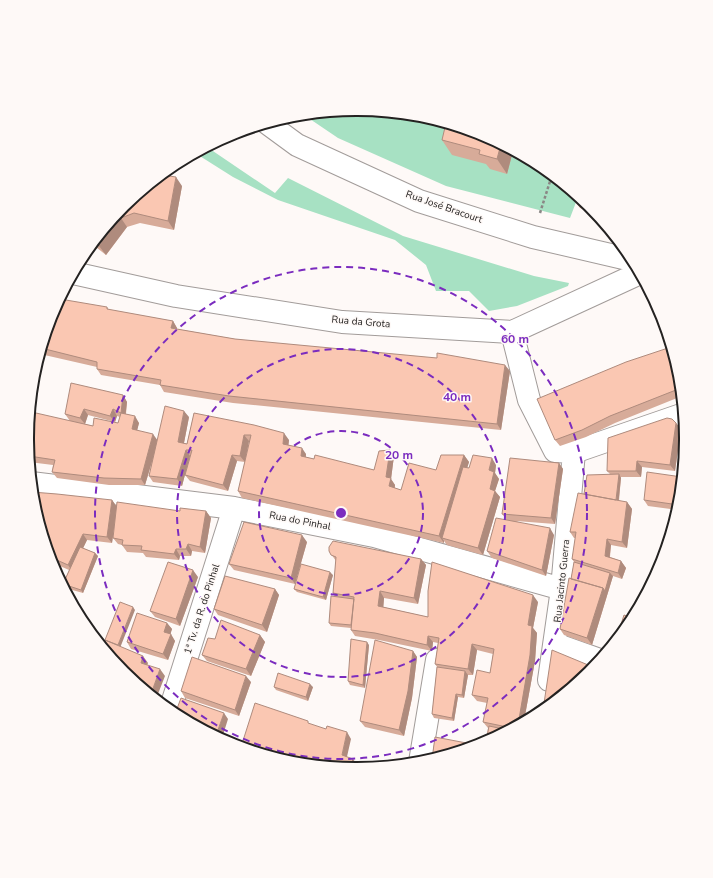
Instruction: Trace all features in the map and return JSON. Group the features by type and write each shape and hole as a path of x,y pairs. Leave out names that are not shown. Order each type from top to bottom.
{"street":[{"name":"Rua José Bracourt","path":"273,127 297,145 419,200 533,237 623,258"},
{"name":"Rua da Grota","path":"79,274 176,296 342,322 512,332 634,276"},
{"path":"512,332 529,400 555,450 574,452 678,416"},
{"name":"Rua Jacinto Guerra","path":"546,700 562,589 574,452"},
{"name":"Rua do Pinhal","path":"37,484 234,508 374,536 562,589"},
{"name":"1ª Tv. da R. do Pinhal","path":"172,704 234,508"},
{"path":"555,644 594,658"},
{"path":"421,755 437,660"}],"path":[{"path":"533,237 550,181"}],"green space":[{"path":"356,116 378,117 399,119 440,127 480,141 518,160 553,183 576,203 570,218 446,186 338,138 311,120"},
{"path":"213,151 275,193 288,178 403,236 534,276 569,283 568,286 517,306 489,311 469,291 436,291 426,265 395,240 278,200 233,177 201,157"}],"building":[{"path":"445,129 480,141 499,150 497,159 479,154 480,150 442,140"},
{"path":"170,176 176,177 168,221 134,213 122,218 160,183"},
{"path":"119,221 99,246 114,226"},
{"path":"65,300 173,321 171,328 235,339 437,358 437,353 505,365 497,424 229,396 160,385 161,380 97,369 97,362 47,349 51,335"},
{"path":"666,349 675,390 555,440 537,399 626,362"},
{"path":"71,383 123,395 121,413 113,409 110,416 84,409 80,418 65,414"},
{"path":"165,406 184,411 178,442 187,444 194,413 254,425 284,433 283,444 302,448 301,456 314,459 315,455 374,470 379,451 390,450 386,477 391,478 389,486 401,490 409,463 436,470 441,455 464,455 439,536 238,491 251,435 244,435 240,456 232,455 223,485 185,475 192,450 186,450 177,479 149,476"},
{"path":"35,413 93,426 94,418 118,423 121,413 135,416 132,429 153,434 141,479 104,478 52,472 55,460 35,457"},
{"path":"667,418 672,419 676,423 670,465 637,461 636,471 607,471 608,438"},
{"path":"473,455 492,458 489,470 494,472 490,489 495,491 478,548 442,538 463,467 469,468"},
{"path":"510,458 559,463 551,518 502,514"},
{"path":"647,472 676,476 672,504 644,500"},
{"path":"619,474 616,500 584,494 587,475"},
{"path":"39,493 112,500 107,537 83,534 68,565 58,561 51,543"},
{"path":"578,493 627,502 622,542 607,539 605,556 621,561 618,573 572,559 576,532 570,532"},
{"path":"117,502 180,511 180,508 206,511 200,547 188,544 186,549 176,549 174,554 141,550 142,546 122,545 123,540 113,538"},
{"path":"496,518 550,528 542,570 487,551"},
{"path":"244,522 302,535 291,578 229,564"},
{"path":"333,541 421,559 414,598 380,591 378,606 428,617 428,591 432,562 533,595 528,625 532,626 530,655 519,717 503,726 483,722 488,698 472,695 477,670 490,673 494,649 472,644 468,669 435,664 439,638 428,636 427,645 375,633 351,630 354,597 333,593 336,557 331,555 329,547"},
{"path":"80,547 95,553 81,590 69,586 66,578"},
{"path":"168,562 193,570 176,619 150,611"},
{"path":"574,562 610,573 605,591 603,588 571,579"},
{"path":"301,564 330,572 323,597 294,589"},
{"path":"225,576 275,589 262,625 214,609"},
{"path":"569,578 603,588 587,638 560,629"},
{"path":"331,596 354,599 351,625 329,623"},
{"path":"120,602 133,607 118,645 105,640"},
{"path":"137,613 167,623 164,632 171,634 163,654 127,642"},
{"path":"624,615 626,616 625,618 622,622"},
{"path":"221,620 260,635 246,669 202,655 208,638 215,639"},
{"path":"351,639 367,642 363,685 348,681"},
{"path":"105,640 143,656 141,663 160,669 153,689 128,667"},
{"path":"375,640 413,651 408,691 399,730 360,721"},
{"path":"552,650 587,665 553,695 544,701"},
{"path":"192,657 246,676 235,710 181,691"},
{"path":"437,667 465,671 462,695 456,694 452,718 432,714"},
{"path":"278,673 310,684 306,697 274,687"},
{"path":"181,698 224,713 218,730 178,707"},
{"path":"255,703 308,721 308,723 326,729 327,726 347,732 342,755 353,759 352,762 314,759 273,751 243,741"},
{"path":"489,726 499,728 488,733"},
{"path":"435,737 464,743 440,751 433,752"}]}
